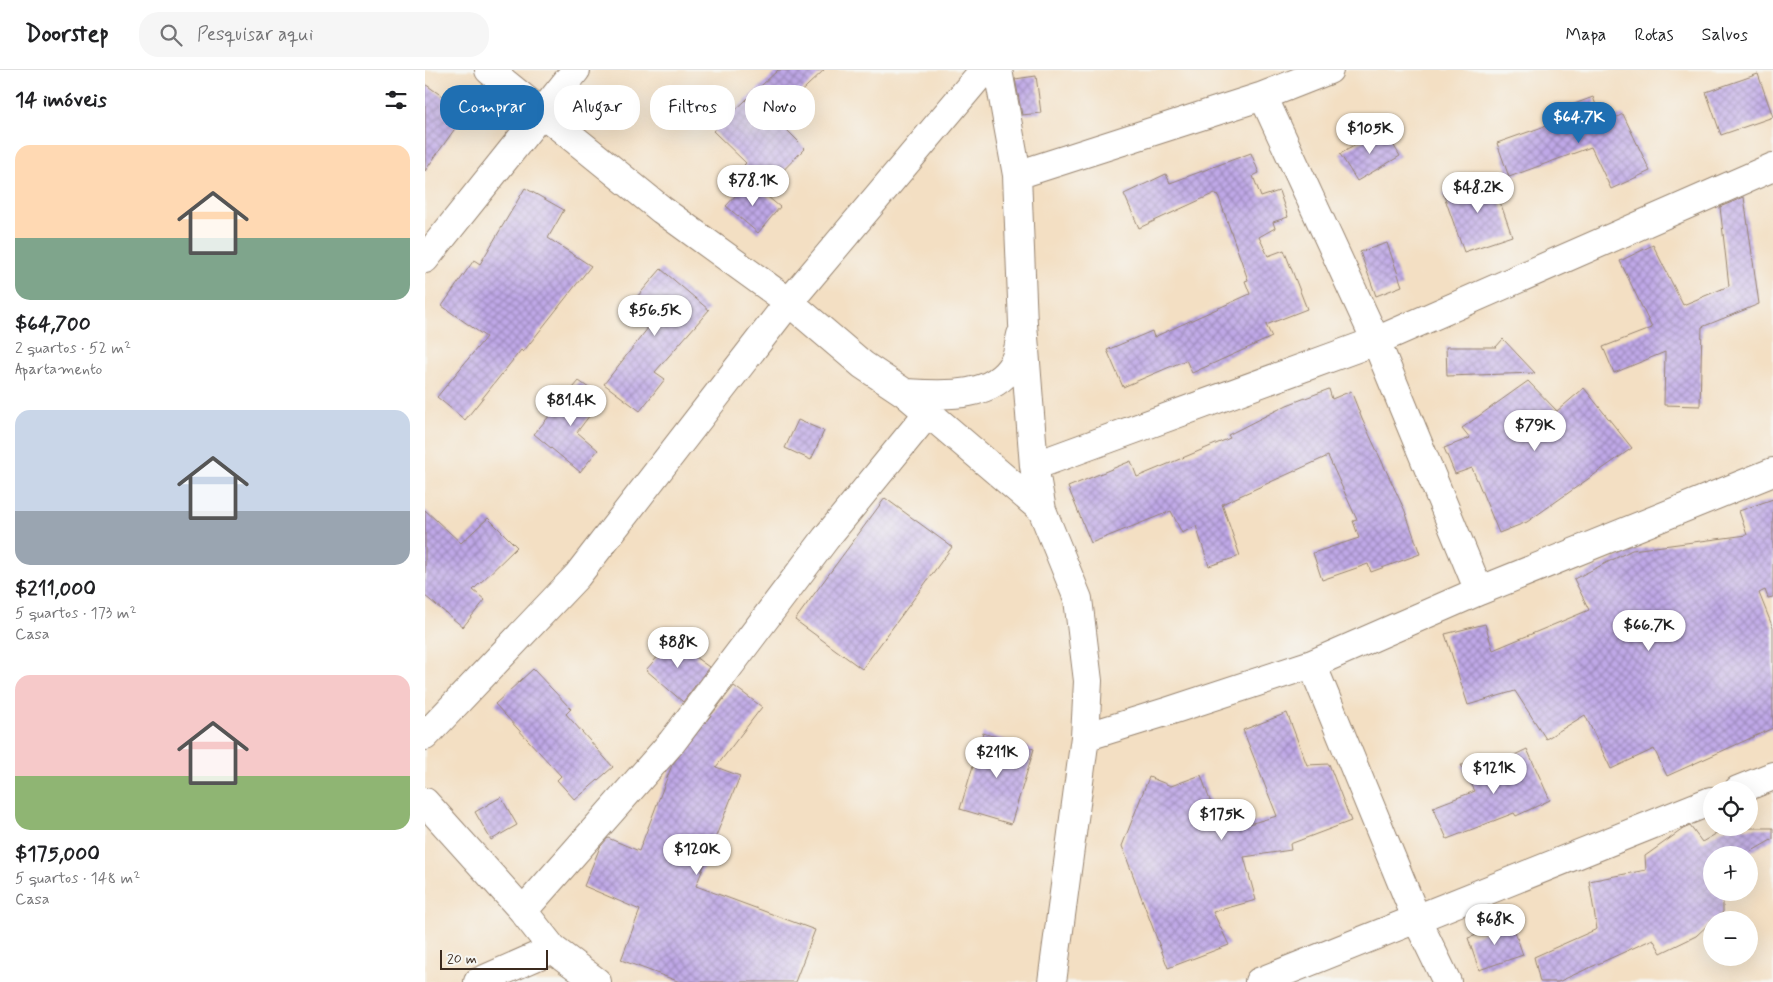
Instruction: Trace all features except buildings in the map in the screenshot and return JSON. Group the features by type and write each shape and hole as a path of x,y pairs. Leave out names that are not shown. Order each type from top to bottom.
{"street":[{"path":"489,70 508,85"},
{"path":"544,108 576,70"},
{"path":"425,736 577,576 789,302 984,70"},
{"path":"998,70 1017,175 1023,324 1034,466 1042,510 1078,599 1088,681 1085,737 1052,982"},
{"path":"1017,175 1263,96 1329,70"},
{"path":"1263,96 1376,341 1479,591"},
{"path":"544,114 662,210 789,302 863,365 905,393 1042,510"},
{"path":"425,259 527,130"},
{"path":"1034,466 1376,341 1773,167"},
{"path":"905,393 973,392 997,382 1014,361 1023,324"},
{"path":"523,911 672,742 826,538 928,413"},
{"path":"1085,737 1312,664 1479,591 1773,472"},
{"path":"1312,664 1417,920 1447,982"},
{"path":"1758,782 1773,776"},
{"path":"425,802 523,911 553,949 597,982"},
{"path":"1259,982 1703,804"},
{"path":"478,982 553,949"}]}
